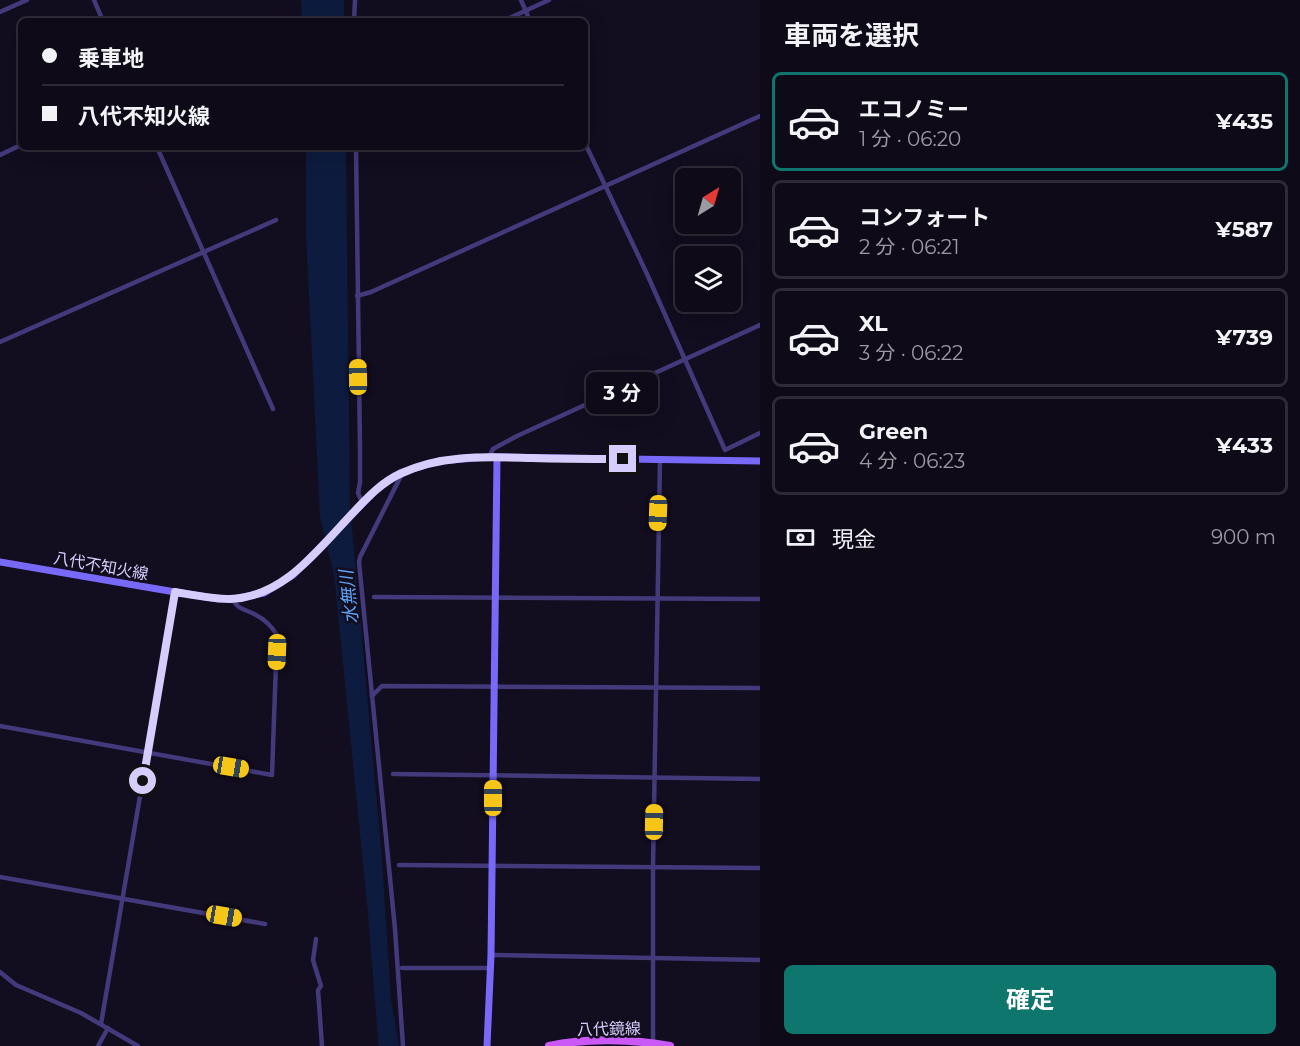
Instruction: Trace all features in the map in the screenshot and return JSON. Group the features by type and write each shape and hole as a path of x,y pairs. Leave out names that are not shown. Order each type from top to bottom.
{"main road":[{"name":"八代不知火線","path":"0,562 219,599 233,599 272,588 293,575 361,504 400,473 453,458 760,461"},
{"path":"487,1046 492,956 497,458"},
{"name":"八代鏡線","path":"549,1046 564,1043 653,1042 670,1046"}],"street":[{"path":"0,12 27,0"},
{"path":"94,0 101,18"},
{"path":"354,0 354,18"},
{"path":"520,0 528,18"},
{"path":"510,18 549,0"},
{"path":"357,296 371,292 760,116"},
{"path":"0,155 18,146"},
{"path":"158,150 273,409"},
{"path":"356,150 360,447 358,487 361,504"},
{"path":"588,150 647,274 724,450 760,433"},
{"path":"0,342 276,220"},
{"path":"489,457 493,449 517,436 760,326"},
{"path":"653,1042 657,534 660,460"},
{"path":"400,473 401,476 359,562 395,929 403,1046"},
{"path":"101,1024 175,592"},
{"path":"374,597 760,599"},
{"path":"0,726 272,775 277,635 266,622 255,614 239,608 233,599"},
{"path":"372,696 382,686 760,688"},
{"path":"393,774 760,779"},
{"path":"399,865 760,868"},
{"path":"0,877 265,924"},
{"path":"316,939 313,960 321,986 318,990 322,1046"},
{"path":"492,956 760,960"},
{"path":"402,968 491,968"},
{"path":"0,972 16,985 53,999 138,1046"},
{"path":"98,1046 108,1028"}],"water":[{"path":"301,0 344,0 344,18 302,18"},
{"name":"水無川","path":"306,150 346,150 350,506 382,859 391,999 399,1046 379,1046 378,1041 368,914 334,575 320,517 306,235"}],"route":[{"path":"143,781 175,592 219,599 233,599 264,592 293,575 377,489 400,473 421,466 453,458 623,459"}]}
